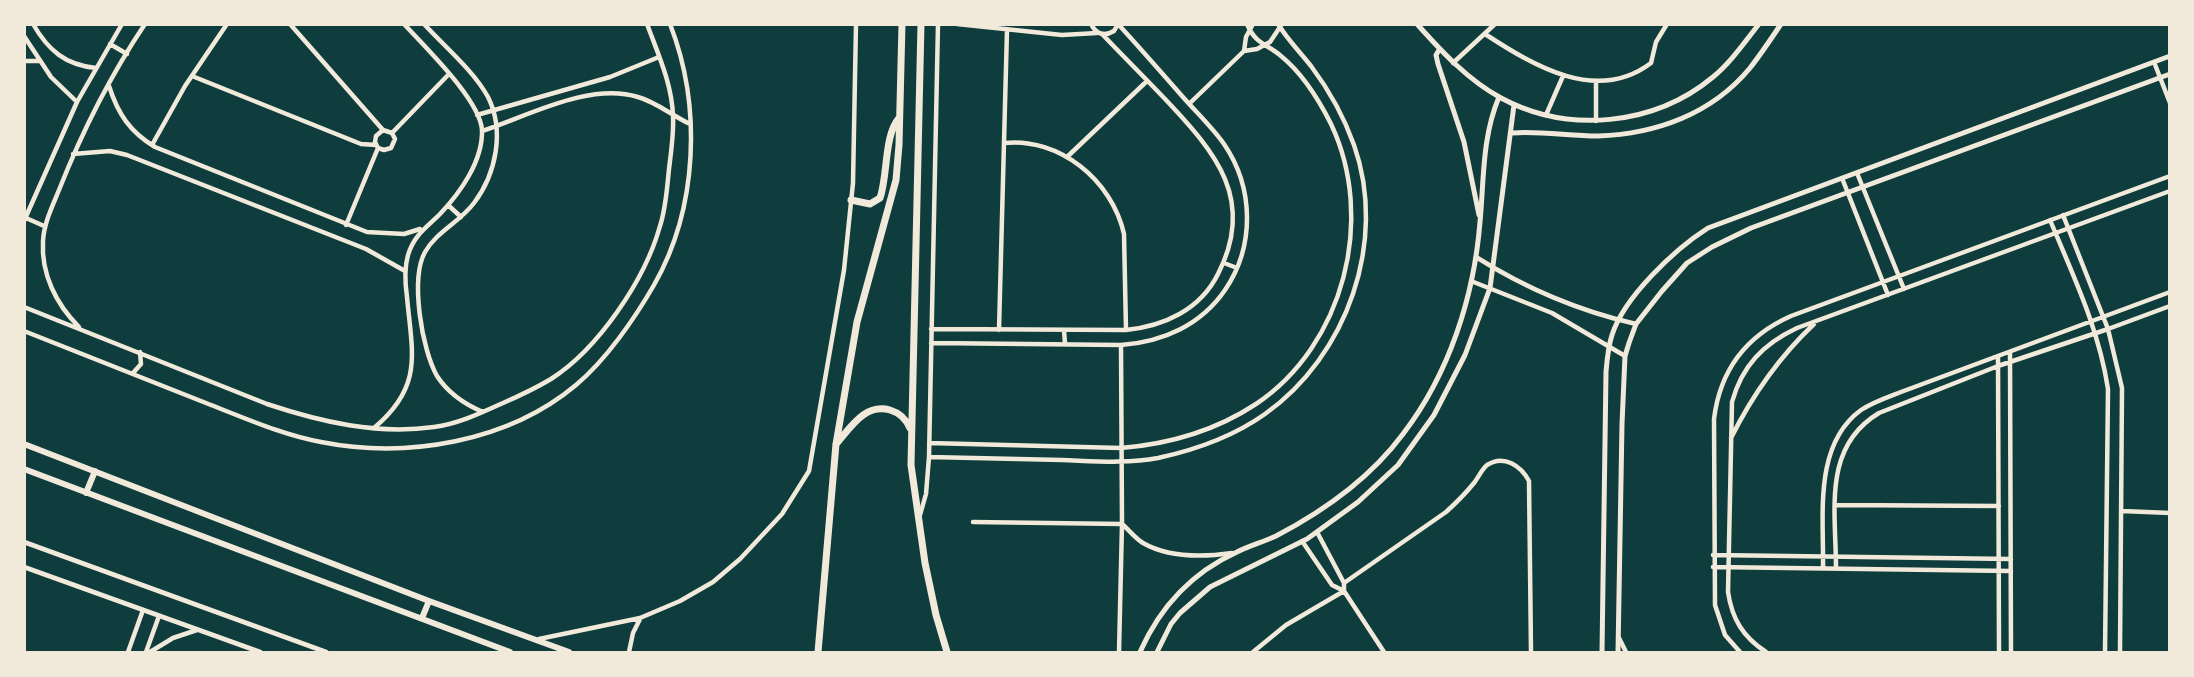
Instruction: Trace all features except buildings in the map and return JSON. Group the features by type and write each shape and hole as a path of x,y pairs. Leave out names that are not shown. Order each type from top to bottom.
{"highway":[{"path":"818,653 836,444 857,322 895,180 900,117 902,24"},
{"path":"921,24 911,473 936,615 947,653"},
{"path":"851,200 870,204 880,198 891,134 900,117"},
{"path":"836,444 861,415 877,409 894,411 902,417 912,432"}],"main road":[{"path":"24,444 569,653"},
{"path":"24,469 510,653"},
{"path":"86,493 95,471"},
{"path":"422,618 429,601"}],"street":[{"path":"33,24 47,47 57,56 82,66 96,68"},
{"path":"44,227 25,219 77,102 122,24"},
{"path":"82,330 60,305 47,276 43,259 44,227 74,154 145,24"},
{"path":"290,24 383,130 392,132"},
{"path":"373,428 399,400 410,377 413,352 405,271 408,256 421,229 447,205 470,174 480,148 482,131 471,102 404,24"},
{"path":"424,24 481,86 493,110 496,127 497,143 489,176 478,199 461,217 435,237 418,269 416,287 427,350 437,375 457,398 484,412"},
{"path":"24,307 308,418 373,428 434,427 484,412 551,379 573,362 611,318 635,283 651,252 661,225 673,116 666,75 647,24"},
{"path":"24,331 294,436 347,446 377,448 437,444 482,434 524,418 563,395 586,376 655,284 677,231 684,206 690,163 691,125 682,64 670,24"},
{"path":"534,640 570,635 640,618 680,601 702,588 740,559 782,514 809,471 844,270 851,200 856,24"},
{"path":"918,519 926,494 929,457 938,24"},
{"path":"931,344 1121,345 1148,342 1187,326 1219,298 1237,268 1248,218 1245,188 1225,145 1118,24 1114,31 1100,34 1062,35 957,24"},
{"path":"931,329 1146,328 1179,316 1206,293 1224,263 1233,234 1234,219 1230,189 1223,171 1201,137 1091,24"},
{"path":"1244,51 1248,27 1253,24"},
{"path":"1417,24 1453,63 1499,97 1514,105 1546,115 1596,121 1650,112 1683,98 1726,65 1759,24"},
{"path":"1453,63 1495,24"},
{"path":"1485,34 1523,58 1563,76 1597,81 1633,75 1651,63 1656,42 1667,24"},
{"path":"1512,133 1595,136 1656,129 1666,125 1711,104 1734,84 1781,24"},
{"path":"152,145 191,76 224,26"},
{"path":"929,457 1121,461 1184,452 1239,430 1279,403 1294,390 1318,361 1336,333 1350,303 1366,240 1366,207 1355,146 1331,94 1280,26 1264,46 1244,51 1189,104"},
{"path":"929,443 1121,447 1152,445 1180,439 1233,418 1271,392 1308,353 1335,302 1346,273 1352,232 1348,181 1342,152 1318,100 1282,56 1264,46 1248,27"},
{"path":"999,330 1007,30"},
{"path":"24,36 51,77 77,102"},
{"path":"110,44 127,54"},
{"path":"1439,50 1436,55 1438,64 1464,142 1480,225"},
{"path":"477,115 610,77 659,57"},
{"path":"1602,653 1606,372 1609,345 1618,320 1652,275 1689,240 1708,229 2169,58"},
{"path":"24,61 39,61"},
{"path":"2154,62 2169,103"},
{"path":"392,132 449,74"},
{"path":"1618,653 1625,356 1636,324 1687,263 1751,228 2169,74"},
{"path":"191,76 353,141 384,150 394,146 392,132"},
{"path":"1546,115 1563,76"},
{"path":"1068,156 1147,80"},
{"path":"1596,121 1597,81"},
{"path":"109,86 125,123 152,145 367,232 404,234 421,229"},
{"path":"482,131 545,107 609,93 642,97 691,125"},
{"path":"1140,653 1149,632 1165,607 1185,585 1209,567 1312,515 1347,490 1379,462 1402,436 1439,379 1453,344 1471,281 1480,225 1487,135 1499,97"},
{"path":"1157,653 1171,624 1210,587 1317,532 1379,484 1414,444 1453,382 1490,288 1514,105"},
{"path":"346,225 377,146 376,136 383,130"},
{"path":"1004,143 1030,142 1068,156 1086,171 1117,211 1122,222 1125,245 1126,330"},
{"path":"74,154 101,151 127,155 366,248 405,271"},
{"path":"1857,173 1904,289"},
{"path":"1740,653 1718,620 1715,605 1714,419 1721,386 1732,363 1748,343 1776,323 2169,176"},
{"path":"1843,178 1888,295"},
{"path":"1766,653 1754,644 1735,621 1728,593 1732,402 1745,369 1756,355 1770,343 1797,328 2169,191"},
{"path":"447,205 461,217"},
{"path":"2063,215 2104,317 2120,370 2120,653"},
{"path":"2050,220 2092,321 2105,370 2109,417 2105,653"},
{"path":"1476,257 1554,298 1636,324"},
{"path":"1224,263 1237,268"},
{"path":"1471,281 1552,313 1625,356"},
{"path":"1823,568 1826,468 1835,442 1852,418 1875,402 2169,292"},
{"path":"407,306 419,304"},
{"path":"1836,569 1836,482 1841,457 1854,433 1865,421 1998,366 2096,334 2169,306"},
{"path":"1730,438 1766,375 1816,322"},
{"path":"1064,330 1065,344"},
{"path":"1119,653 1122,524 1121,345"},
{"path":"132,373 141,364 140,352"},
{"path":"2010,352 2011,653"},
{"path":"1308,353 1318,361"},
{"path":"1998,356 1999,653"},
{"path":"1344,583 1446,512 1461,499 1486,466 1499,461 1511,463 1523,470 1529,481 1531,653"},
{"path":"1836,505 1999,506"},
{"path":"2122,511 2169,513"},
{"path":"973,522 1122,524 1143,543 1165,551 1212,556 1235,553"},
{"path":"1317,532 1344,583 1344,591"},
{"path":"1302,541 1332,585 1344,591 1384,653"},
{"path":"24,542 311,650 326,653"},
{"path":"1713,555 2011,559"},
{"path":"24,567 260,653"},
{"path":"1713,567 2011,571"},
{"path":"1253,653 1286,625 1344,591"},
{"path":"128,653 144,610"},
{"path":"148,653 159,616"},
{"path":"629,653 633,633 640,618"},
{"path":"148,653 173,638 197,629"},
{"path":"1619,638 1626,653"}]}
